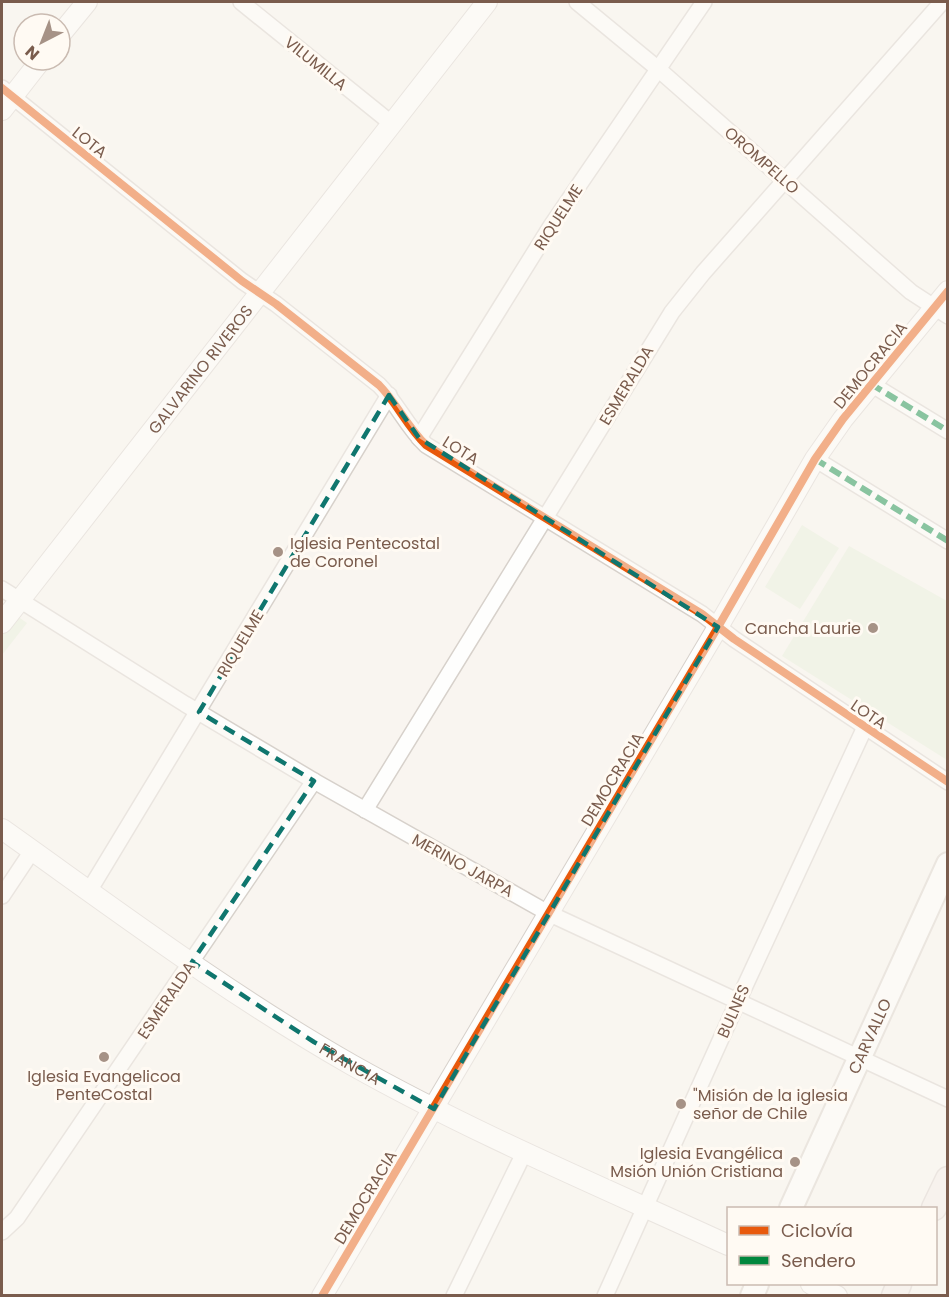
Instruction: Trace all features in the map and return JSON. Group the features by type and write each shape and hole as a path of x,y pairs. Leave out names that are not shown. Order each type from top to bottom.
{"main road":[{"name":"CARVALLO","path":"792,1207 948,864"},
{"path":"935,1207 948,1179"}],"street":[{"path":"72,20 87,2"},
{"name":"VILUMILLA","path":"241,2 391,123"},
{"name":"GALVARINO RIVEROS","path":"2,623 487,2"},
{"name":"OROMPELLO","path":"577,2 657,68 911,292 941,312"},
{"name":"RIQUELME","path":"419,438 551,226 704,2"},
{"name":"ESMERALDA","path":"365,810 672,312 703,273 942,2"},
{"path":"5,98 30,72"},
{"name":"LOTA","path":"5,98 389,395 426,445 702,614 948,782"},
{"name":"DEMOCRACIA","path":"322,1296 815,459 871,384 941,312 948,291"},
{"path":"871,384 948,431"},
{"name":"RIQUELME","path":"89,891 389,395"},
{"path":"815,459 948,541"},
{"name":"MERINO JARPA","path":"2,590 18,602 314,781 548,913 948,1099"},
{"name":"BULNES","path":"605,1296 865,727"},
{"name":"ESMERALDA","path":"2,1232 17,1218 314,781"},
{"name":"FRANCIA","path":"2,829 245,1000 314,1042 434,1109 727,1244"},
{"path":"2,896 32,850"},
{"path":"454,1296 525,1151"},
{"path":"813,1285 837,1296"}],"highlighted area":[{"path":"389,395 419,438 718,627 434,1109 314,1042 192,962 314,781 199,712"}],"green space":[{"path":"802,525 839,548 800,609 765,587"},
{"name":"Cancha Laurie","path":"849,546 947,601 947,760 782,656"},
{"path":"17,616 27,623 2,655 2,635"}],"marked path":[{"path":"871,384 948,431"},
{"path":"815,459 948,541"}],"cycle path":[{"path":"2,88 242,281 276,304 379,385 426,445 702,614 734,639 948,782"},
{"path":"322,1296 815,459 843,419 948,291"}],"place":[{"name":"Iglesia Pentecostal de Coronel","path":"278,552"},
{"name":"Cancha Laurie","path":"873,628"},
{"name":"Iglesia Evangelicoa PenteCostal","path":"104,1057"},
{"name":"\"Misión de la iglesia señor de Chile","path":"681,1104"},
{"name":"Iglesia Evangélica Msión Unión Cristiana","path":"795,1162"}]}
